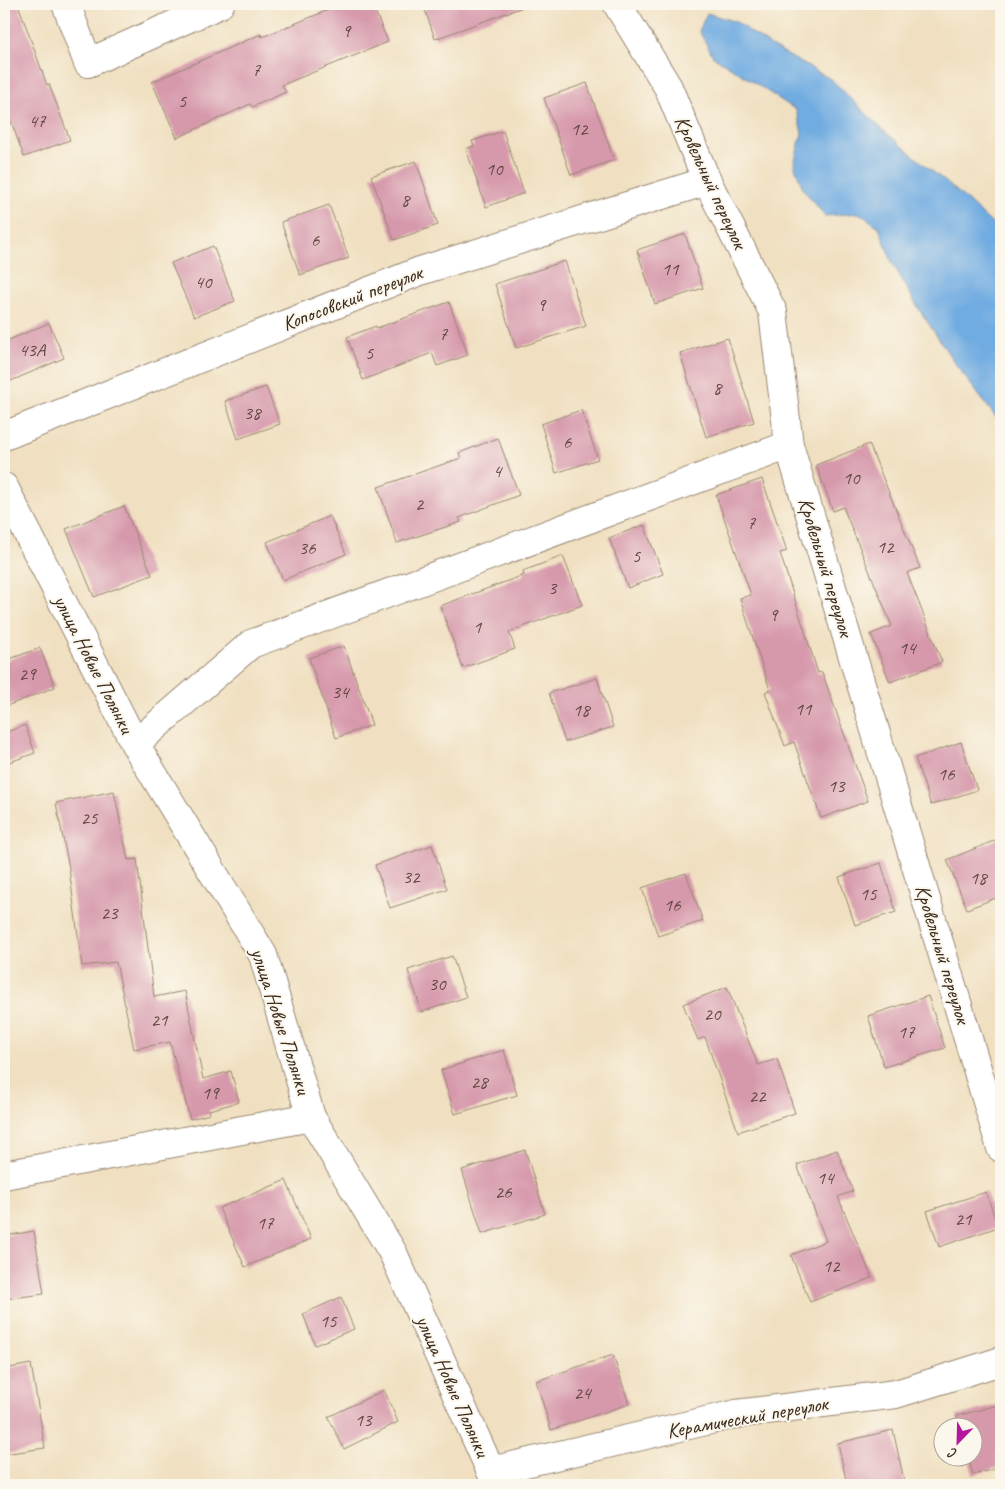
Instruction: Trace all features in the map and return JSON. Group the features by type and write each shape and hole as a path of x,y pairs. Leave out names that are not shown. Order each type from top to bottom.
{"street":[{"path":"66,4 88,63 220,4"},
{"name":"Кровельный переулок","path":"617,4 668,87 707,181 773,312 789,444 1001,1148"},
{"name":"Копосовский переулок","path":"4,436 420,271 707,181"},
{"path":"135,744 251,644 789,444"},
{"name":"улица Новые Полянки","path":"4,487 135,744 264,955 311,1117 393,1253 494,1478"},
{"path":"4,1175 311,1117"},
{"name":"Керамический переулок","path":"494,1478 736,1414 896,1394 1001,1361"}],"water":[{"path":"707,13 736,22 771,46 832,80 884,131 959,193 1001,232 1001,424 956,365 917,306 892,262 879,227 859,213 825,216 803,189 794,164 802,133 796,110 713,56 699,31"}],"building":[{"path":"4,4 18,4 47,85 49,84 70,140 24,157 4,102"},
{"path":"343,4 372,4 388,42 282,85 286,92 252,107 250,104 177,138 152,82 261,34 262,37"},
{"path":"423,4 522,4 523,7 435,39"},
{"path":"587,83 614,160 571,175 544,98"},
{"path":"503,131 524,193 486,207 466,149 474,146 472,141"},
{"path":"416,161 438,225 394,240 371,176"},
{"path":"329,205 349,258 300,275 281,222"},
{"path":"685,234 703,288 655,304 637,250"},
{"path":"213,246 235,301 194,317 171,263"},
{"path":"565,261 586,326 516,348 495,284"},
{"path":"449,302 468,355 437,366 432,353 363,380 347,337"},
{"path":"49,323 64,358 4,384 4,342"},
{"path":"728,338 754,422 706,437 680,353"},
{"path":"266,387 280,424 238,439 225,401"},
{"path":"581,410 598,459 556,473 541,424"},
{"path":"498,438 519,495 459,518 461,522 397,543 378,487 461,458 459,453"},
{"path":"869,444 920,568 907,573 942,662 890,682 871,634 892,626 843,507 833,511 816,465"},
{"path":"762,479 787,551 780,553 818,673 822,672 868,801 821,818 794,742 785,746 765,692 770,690 740,598 751,595 716,495"},
{"path":"124,506 152,575 94,597 66,529"},
{"path":"330,516 346,554 283,580 267,542"},
{"path":"644,525 663,574 628,588 609,538"},
{"path":"563,556 582,605 509,632 515,649 463,668 440,606 524,575 523,571"},
{"path":"344,646 372,725 336,738 309,658"},
{"path":"40,648 55,687 4,707 4,661"},
{"path":"597,678 613,727 565,742 549,693"},
{"path":"25,725 35,753 4,764 4,733"},
{"path":"961,742 977,790 931,805 915,758"},
{"path":"114,791 128,860 137,859 154,997 185,991 203,1079 231,1071 239,1102 209,1110 210,1114 190,1119 170,1042 134,1049 116,962 82,966 69,868 56,803"},
{"path":"1001,838 1001,896 967,909 947,860"},
{"path":"432,845 447,889 390,908 375,865"},
{"path":"881,863 896,912 855,925 839,877"},
{"path":"686,873 703,921 658,936 642,888"},
{"path":"452,956 466,997 422,1012 408,970"},
{"path":"727,987 758,1065 777,1059 795,1113 738,1132 705,1037 698,1040 683,1004"},
{"path":"928,996 945,1048 884,1067 868,1016"},
{"path":"504,1050 517,1095 455,1114 441,1070"},
{"path":"525,1150 545,1214 482,1234 462,1170"},
{"path":"837,1150 853,1191 838,1197 872,1278 810,1302 791,1255 826,1241 797,1165"},
{"path":"286,1180 311,1239 245,1267 219,1208"},
{"path":"986,1192 998,1227 939,1247 927,1211"},
{"path":"34,1231 44,1294 4,1299 4,1236"},
{"path":"341,1297 354,1329 315,1345 303,1314"},
{"path":"613,1355 629,1404 551,1430 536,1381"},
{"path":"31,1364 45,1448 4,1454 4,1369"},
{"path":"384,1390 398,1422 344,1449 328,1417"},
{"path":"1001,1404 1001,1467 973,1475 971,1466 982,1466 982,1416 957,1416"},
{"path":"893,1430 905,1485 847,1485 838,1443"}]}
